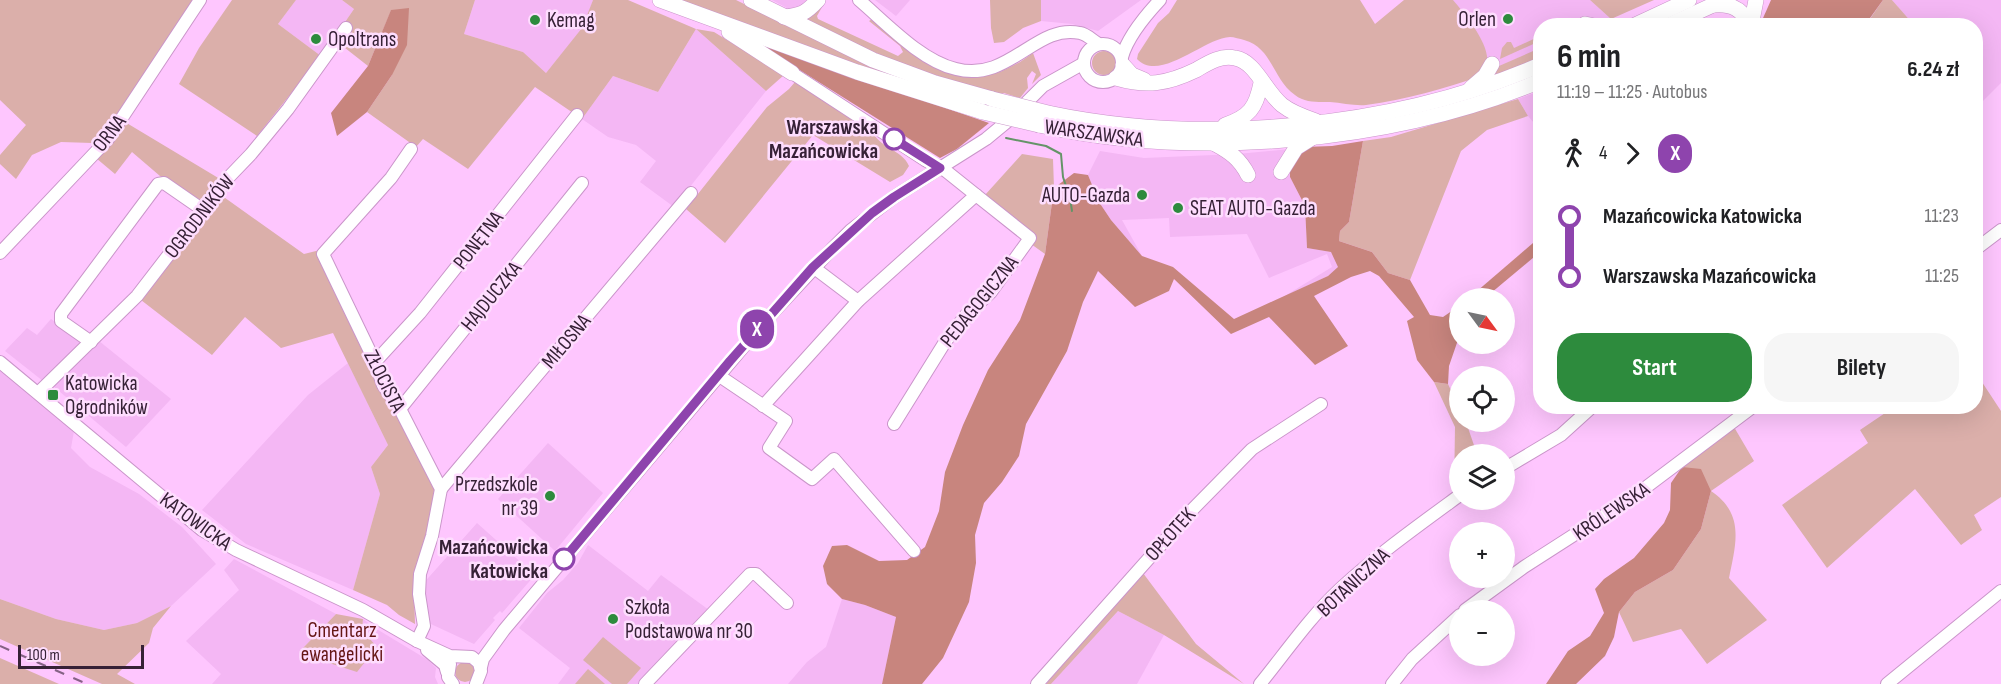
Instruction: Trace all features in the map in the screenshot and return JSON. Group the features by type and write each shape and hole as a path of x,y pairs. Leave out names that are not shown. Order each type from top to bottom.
{"main road":[{"name":"WARSZAWSKA","path":"660,0 857,72 987,106 1043,119 1130,125 1263,141 1467,92 1533,68"},
{"name":"WARSZAWSKA","path":"751,0 873,60 935,83 987,106"},
{"path":"784,17 798,16 807,12 818,0"},
{"path":"1650,18 1689,0"},
{"path":"1684,18 1724,0"},
{"path":"1751,18 1756,0"},
{"path":"1708,7 1722,4 1736,8 1747,18"},
{"path":"707,17 792,73"},
{"path":"1120,66 1132,75 1156,82 1172,79 1214,60 1232,57 1246,62 1261,83 1282,105 1316,129 1296,148 1281,172"},
{"path":"1467,92 1485,76 1492,64"},
{"path":"1248,175 1244,165 1214,136 1250,112 1256,104 1261,83"},
{"name":"WARSZAWSKA","path":"1316,129 1348,133 1422,119 1466,107 1533,83"}],"street":[{"name":"ORNA","path":"0,253 108,139 200,0"},
{"path":"859,0 929,57 957,70 972,71 999,66 1042,40 1071,33 1082,33 1119,52 1120,66"},
{"path":"1071,33 1084,45 1086,64 1098,82 1110,81 1120,66 1124,49 1145,17 1160,0"},
{"path":"481,678 483,659 504,630 718,375 813,267 872,213 995,133 1037,91 1086,64 1092,48 1105,45 1145,17"},
{"name":"OGRODNIKÓW","path":"39,392 129,306 227,179 288,109 346,28"},
{"name":"PEDAGOGICZNA","path":"792,73 940,168 1030,238 992,292 966,315 945,342 894,424"},
{"name":"PONĘTNA","path":"375,362 420,313 577,116"},
{"name":"ZŁOCISTA","path":"411,148 391,178 323,254 375,362 383,385 400,409 441,489"},
{"path":"91,342 61,321 61,314 158,184 164,183 203,210"},
{"name":"HAJDUCZKA","path":"400,409 582,183"},
{"name":"MIŁOSNA","path":"441,489 691,193"},
{"path":"763,406 858,301 976,195"},
{"path":"1983,244 2001,230"},
{"path":"813,267 858,301"},
{"name":"KATOWICKA","path":"0,362 39,392 189,520 216,539 363,610 417,641 450,656 464,656"},
{"path":"718,375 786,421 769,448 812,479 834,459 914,551"},
{"name":"OPŁOTEK","path":"1037,684 1192,510 1252,449 1321,404"},
{"path":"1515,462 1561,435 1584,414"},
{"name":"KRÓLEWSKA","path":"1479,600 1524,567 1633,497 1743,414"},
{"path":"417,641 424,626 419,594 420,574 432,536 441,489"},
{"name":"BOTANICZNA","path":"1260,684 1339,590 1391,546 1449,503"},
{"path":"645,684 750,574 756,574 787,603"},
{"path":"1887,684 2001,591"},
{"path":"1392,684 1412,659 1449,625"},
{"path":"449,679 452,660 475,653 492,637 504,630"},
{"name":"KATOWICKA","path":"417,641 445,665 449,679"},
{"path":"464,656 476,660 481,678"}],"shaded area":[{"path":"296,0 342,0 354,9 321,56 278,24"},
{"path":"475,0 593,0 583,28 546,73 523,52 464,34"},
{"path":"772,0 811,0 798,10 787,8"},
{"path":"875,0 910,0 896,16"},
{"path":"1041,0 1141,0 1098,31 1072,24 1041,21"},
{"path":"1453,0 1590,0 1610,18 1533,18 1533,56 1482,76"},
{"path":"1771,0 1883,0 1870,18 1763,18"},
{"path":"1892,0 2001,0 2001,83 1983,101 1983,18 1908,18"},
{"path":"409,8 407,45 392,75 367,112 337,136 331,113 368,66 391,10"},
{"path":"696,29 766,91 674,207 640,182 656,161 636,145 608,137 582,119 613,76 658,92"},
{"path":"755,42 989,123 957,149 940,158"},
{"path":"1533,94 1533,122 1528,116 1518,99"},
{"path":"1363,141 1349,222 1340,231 1339,241 1372,252 1388,273 1410,280 1430,315 1443,317 1449,313 1449,354 1453,354 1449,366 1448,384 1434,382 1417,360 1407,321 1414,317 1379,276 1370,271 1351,277 1314,296 1348,346 1315,365 1269,317 1231,334 1174,279 1169,291 1135,307 1098,271 1083,302 1067,351 1026,424 1019,456 1002,482 984,503 975,535 976,563 969,602 943,658 922,684 882,684 896,617 842,599 827,584 823,566 832,546 847,545 879,561 907,560 925,547 939,511 945,472 963,425 988,370 1020,320 1045,254 1054,188 1074,173 1088,175 1099,202 1111,220 1142,256 1173,267 1234,319 1328,276 1338,267 1331,252 1307,248 1305,206 1290,177 1290,163 1304,147 1332,146"},
{"path":"1290,149 1290,177 1305,206 1307,248 1331,252 1339,267 1328,276 1283,297 1332,267 1327,254 1269,278 1247,234 1170,237 1169,218 1122,220 1142,256 1111,220 1099,202 1088,175 1100,151 1144,158"},
{"path":"1533,243 1533,258 1497,288 1481,288"},
{"path":"51,319 83,342 43,381 5,351 27,328 37,335"},
{"path":"99,341 171,399 126,447 53,386"},
{"path":"348,363 388,445 371,467 380,494 353,590 246,544 202,510 308,395"},
{"path":"0,369 74,431 71,448 90,467 139,494 182,527 216,564 171,606 137,623 104,630 56,619 0,599"},
{"name":"Przedszkole nr 39","path":"548,443 603,493 555,551 498,499"},
{"path":"1682,467 1701,469 1711,491 1701,529 1673,570 1635,592 1619,612 1614,637 1605,656 1576,684 1546,684 1568,651 1590,636 1604,613 1595,589 1604,579 1634,558 1664,523 1670,510 1671,483"},
{"path":"477,523 535,575 502,613 500,611 493,618 495,620 474,644 420,619 421,586"},
{"name":"Szkoła Podstawowa nr 30","path":"588,545 648,591 661,575 709,610 639,684 558,684 570,668 519,628 547,593 578,563"},
{"path":"234,559 336,614 303,648 362,630 363,619 428,660 436,668 435,677 438,684 212,684 221,674 186,641 239,590 224,570"},
{"path":"842,599 896,617 882,684 788,684 807,662 826,647"},
{"path":"1118,611 1164,635 1137,684 1051,684"}],"green space":[{"path":"0,0 194,0 102,140 92,143 61,142 32,155 16,179 0,164 0,155 26,125 0,100"},
{"path":"232,0 296,0 278,24 321,56 257,136 179,84 199,48"},
{"path":"342,0 475,0 464,34 523,52 546,73 582,28 593,0 628,0 696,29 658,92 613,76 582,119 535,87 468,169 423,139 416,147 367,112 392,75 391,11 368,66 340,44 351,27 345,22 354,9"},
{"path":"676,0 736,0 840,51 904,77 902,82"},
{"path":"821,0 826,0 817,16 818,19 898,56 903,52 900,46 869,21 874,18 908,46 974,77 1000,72 1033,53 1041,75 1032,84 1036,74 1032,71 1027,78 1028,88 1020,98 1004,93 998,95 900,66 802,20"},
{"path":"990,0 1041,0 1041,21 1023,28 1004,42 994,43"},
{"path":"1177,0 1360,0 1375,24 1404,0 1453,0 1480,38 1487,55 1487,62 1482,76 1396,100 1362,105 1307,101 1299,98 1287,88 1261,50 1254,44 1237,38 1219,39 1170,63 1158,66 1147,65 1137,59 1158,23 1169,13"},
{"path":"1590,0 1654,0 1613,18 1610,18"},
{"path":"1883,0 1892,0 1908,18 1871,18"},
{"path":"696,29 714,32 784,75 766,91"},
{"path":"1533,39 1533,44 1500,59 1502,48 1507,42 1511,42 1514,48"},
{"path":"1104,51 1113,54 1116,63 1113,72 1104,75 1095,72 1092,63 1095,54"},
{"path":"1533,51 1533,63 1486,81 1499,66"},
{"path":"795,82 872,130 879,141 906,160 909,166 903,175 890,182 813,135 725,243 686,209 767,107"},
{"path":"1518,99 1528,116 1487,130 1461,151 1410,280 1388,273 1372,252 1339,241 1340,231 1349,222 1363,141 1391,137"},
{"path":"125,122 220,179 202,204 160,176 132,152 115,174 96,158"},
{"path":"1022,154 1053,159 1054,188 1045,254 1031,244 1036,236 985,195"},
{"path":"221,195 304,254 320,250 318,258 370,365 379,390 396,413 435,487 435,497 414,591 415,624 387,605 353,590 380,494 371,467 388,445 333,333 281,348 245,317 212,355 141,300"},
{"path":"1434,382 1448,384 1449,414"},
{"path":"1983,384 2001,411 2001,497 1974,515 1982,530 1961,545 1915,489 1827,568 1782,505 1868,443 1860,430 1884,414 1983,414"},
{"path":"1734,427 1754,461 1711,491 1682,467"},
{"path":"1455,432 1469,432 1474,444 1455,444"},
{"path":"1711,491 1722,500 1733,519 1735,541 1729,578 1767,620 1707,664 1681,629 1633,642 1619,612 1635,592 1673,570 1701,529"},
{"path":"1143,573 1196,644 1244,684 1164,635 1118,611 1051,684 1046,684"},
{"path":"0,599 56,619 104,630 137,623 171,606 153,628 149,643 117,674 135,684 102,684 0,639"},
{"name":"Cmentarz ewangelicki","path":"336,614 363,619 362,630 377,647 357,672 326,662 303,648"},
{"path":"603,637 641,668 627,684 612,684 583,660"},
{"path":"0,658 59,684 0,684"},
{"path":"465,662 472,665 475,672 472,679 465,682 458,679 455,672 458,665"},
{"path":"588,669 605,684 575,684"}],"waterway":[{"path":"1006,138 1046,146 1061,154 1063,177 1072,211"}],"railway":[{"path":"0,646 87,684"}],"bus line":[{"name":"X","path":"564,559 730,361 813,267 872,213 940,168 894,139"}],"place":[{"name":"Orlen","path":"1508,19"},
{"name":"Kemag","path":"535,20"},
{"name":"Opoltrans","path":"316,39"},
{"name":"Warszawska Mazańcowicka","path":"894,139"},
{"name":"AUTO-Gazda","path":"1142,195"},
{"name":"SEAT AUTO-Gazda","path":"1178,208"},
{"name":"Katowicka Ogrodników","path":"53,395"},
{"name":"Przedszkole nr 39","path":"550,496"},
{"name":"Mazańcowicka Katowicka","path":"564,559"},
{"name":"Szkoła Podstawowa nr 30","path":"613,619"}]}
